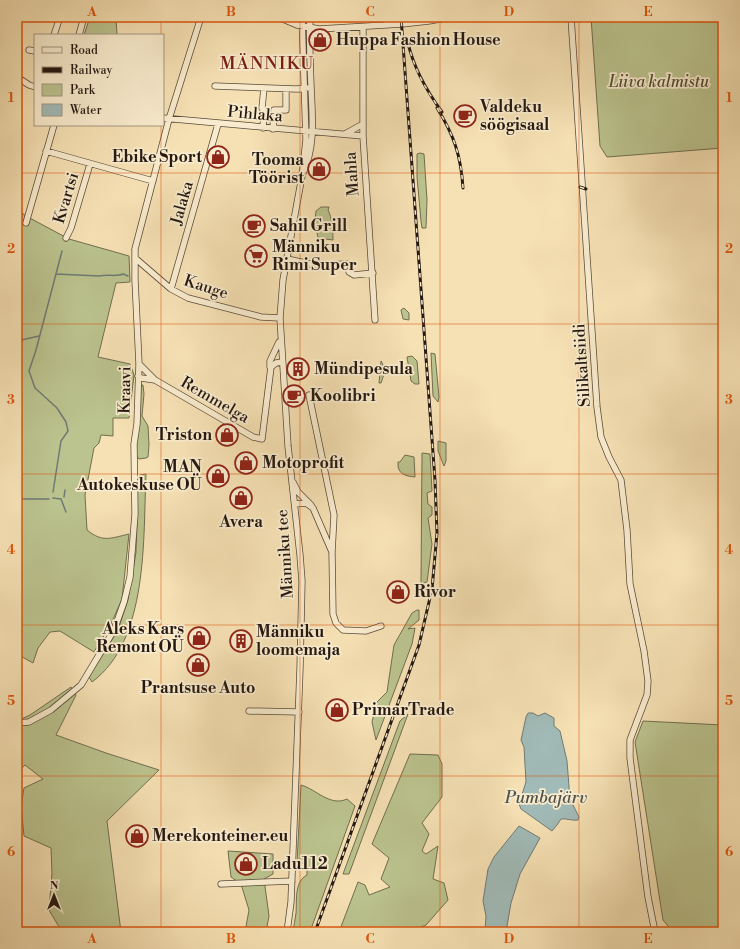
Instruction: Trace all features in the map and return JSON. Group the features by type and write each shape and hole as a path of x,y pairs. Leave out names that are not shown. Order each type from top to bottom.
{"street":[{"path":"54,34 60,17"},
{"path":"79,34 84,17"},
{"name":"Kraavi","path":"17,723 29,722 51,710 81,684 114,630 124,602 130,577 135,514 134,444 137,424 139,364 135,249 153,181 166,119 201,17"},
{"path":"278,17 302,26 319,29 387,25 452,17"},
{"name":"Männiku tee","path":"302,17 308,87"},
{"name":"Männiku tee","path":"287,932 292,881 299,712 302,581 282,362 280,318 282,286 309,132 308,87 310,17"},
{"path":"387,17 387,25"},
{"name":"Silikaltsiidi","path":"571,17 597,407 601,437 621,480 627,530 630,584 644,651 648,681 647,695 644,705 630,740 630,758 648,897 655,932"},
{"name":"Mahla","path":"363,27 363,136 375,320"},
{"path":"17,77 29,85 34,86"},
{"path":"216,86 286,89 308,87"},
{"path":"263,128 264,112 262,108 264,88"},
{"path":"273,128 274,110 286,110 286,89"},
{"name":"Pihlaka","path":"166,119 363,136"},
{"name":"Jalaka","path":"171,289 218,124"},
{"path":"345,134 363,124"},
{"path":"26,223 54,126"},
{"path":"46,151 153,181"},
{"name":"Kvartsi","path":"66,238 71,228 90,164"},
{"name":"Kauge","path":"135,258 171,289 188,298 261,317 280,318"},
{"path":"287,259 315,265 348,264 349,272 354,275 373,273"},
{"path":"270,373 270,362 277,349 280,337"},
{"path":"270,373 273,364 282,362"},
{"name":"Remmelga","path":"139,364 155,380 253,437 262,439 270,373"},
{"path":"270,373 273,370 283,369"},
{"name":"Remmelga","path":"138,376 140,378 155,380"},
{"path":"310,396 334,515 332,552 333,614 336,623 343,630 366,631 381,626"},
{"path":"292,480 298,492 313,508 332,552"},
{"path":"295,504 306,503 313,508"},
{"path":"249,711 299,712"},
{"path":"221,884 292,881"}],"green space":[{"path":"90,17 116,17 117,34 84,34"},
{"name":"Liiva kalmistu","path":"591,17 723,17 723,148 607,157 600,146"},
{"path":"417,154 424,154 427,200 426,228 422,228 417,177"},
{"path":"321,207 329,207 328,210 331,220 333,240 318,238 315,221 316,211"},
{"path":"17,209 26,216 69,239 129,256 130,282 116,283 98,357 130,364 134,375 129,418 113,418 113,436 101,435 99,443 94,448 85,495 87,530 98,537 103,538 112,538 129,534 122,599 111,624 94,652 60,631 50,632 38,648 33,663 17,654"},
{"path":"404,308 409,313 409,320 403,319 401,310"},
{"path":"431,353 435,354 439,397 438,402 433,396"},
{"path":"412,356 417,361 419,384 415,384 411,381 407,357"},
{"path":"381,361 384,367 384,372 381,383 379,383"},
{"path":"141,385 143,385 144,394 142,416 148,426 149,445 148,457 139,459 135,454"},
{"path":"438,441 446,443 446,461 444,466 438,451"},
{"path":"422,453 430,454 432,491 427,493 428,504 432,507 432,515 428,518 432,544 427,582 421,584"},
{"path":"405,455 414,457 415,477 402,474 400,472 398,462 400,462"},
{"path":"146,474 143,556 133,614 124,641 111,664 92,682 89,677 118,630 128,600 136,552 136,484 140,475"},
{"path":"419,610 419,620 408,629 415,628 412,644 376,740 372,722 377,702 387,692 394,645 412,613"},
{"path":"71,687 76,695 56,735 159,770 107,821 121,932 62,932 49,910 52,873 51,848 24,836 21,806 24,788 43,779 25,765 17,772 17,721 30,715"},
{"path":"408,714 349,874 343,874 400,721"},
{"path":"643,721 723,725 723,932 673,932 663,920 635,742"},
{"path":"410,754 438,755 442,764 442,797 422,823 429,834 422,851 426,854 438,846 433,879 444,883 448,900 426,925 418,928 415,932 339,932 358,882 365,885 369,895 390,887 381,879 389,858 372,844"},
{"path":"301,785 335,801 347,799 355,806 310,932 293,932 298,887 303,878 307,875 307,864 297,863"},
{"path":"228,851 273,854 273,874 264,879 269,916 266,932 245,932 249,910 241,884 231,877"}],"water":[{"name":"Pumbajärv","path":"528,713 533,713 538,716 545,713 554,718 554,726 560,731 567,761 570,799 579,817 578,820 561,819 552,831 521,809 519,804 526,782 524,747 521,740"},
{"name":"Pumbajärv","path":"519,826 540,838 520,874 511,903 506,932 485,932 486,916 483,901 488,869 494,857"}],"waterway":[{"path":"53,492 61,441 68,431 66,422 57,408 35,388 29,371 62,251"},
{"path":"56,274 99,276 123,274 128,276"},
{"path":"17,341 39,336"},
{"path":"17,351 19,350 22,341"},
{"path":"64,497 65,490"},
{"path":"53,498 61,499 66,512"},
{"path":"17,499 49,499"}],"railway":[{"path":"315,932 419,645 432,589 437,533 435,480 401,17"},
{"path":"408,43 421,79 442,112"},
{"path":"437,108 448,127 456,146 463,188"},
{"path":"580,187 586,189"}],"place":[{"name":"Huppa Fashion House","path":"320,40"},
{"name":"Valdeku söögisaal","path":"465,116"},
{"name":"Ebike Sport","path":"218,157"},
{"name":"Tooma Töörist","path":"319,169"},
{"name":"Sahil Grill","path":"254,226"},
{"name":"Männiku Rimi Super","path":"256,256"},
{"name":"Mündipesula","path":"298,369"},
{"name":"Koolibri","path":"294,396"},
{"name":"Triston","path":"227,435"},
{"name":"Motoprofit","path":"246,463"},
{"name":"MAN Autokeskuse OÜ","path":"218,476"},
{"name":"Avera","path":"241,498"},
{"name":"Rivor","path":"398,592"},
{"name":"Aleks Kars Remont OÜ","path":"199,638"},
{"name":"Männiku loomemaja","path":"241,641"},
{"name":"Prantsuse Auto","path":"198,665"},
{"name":"PrimarTrade","path":"337,710"},
{"name":"Merekonteiner.eu","path":"137,836"},
{"name":"Ladu112","path":"246,864"}],"district":[{"name":"MÄNNIKU","path":"267,63"}]}
